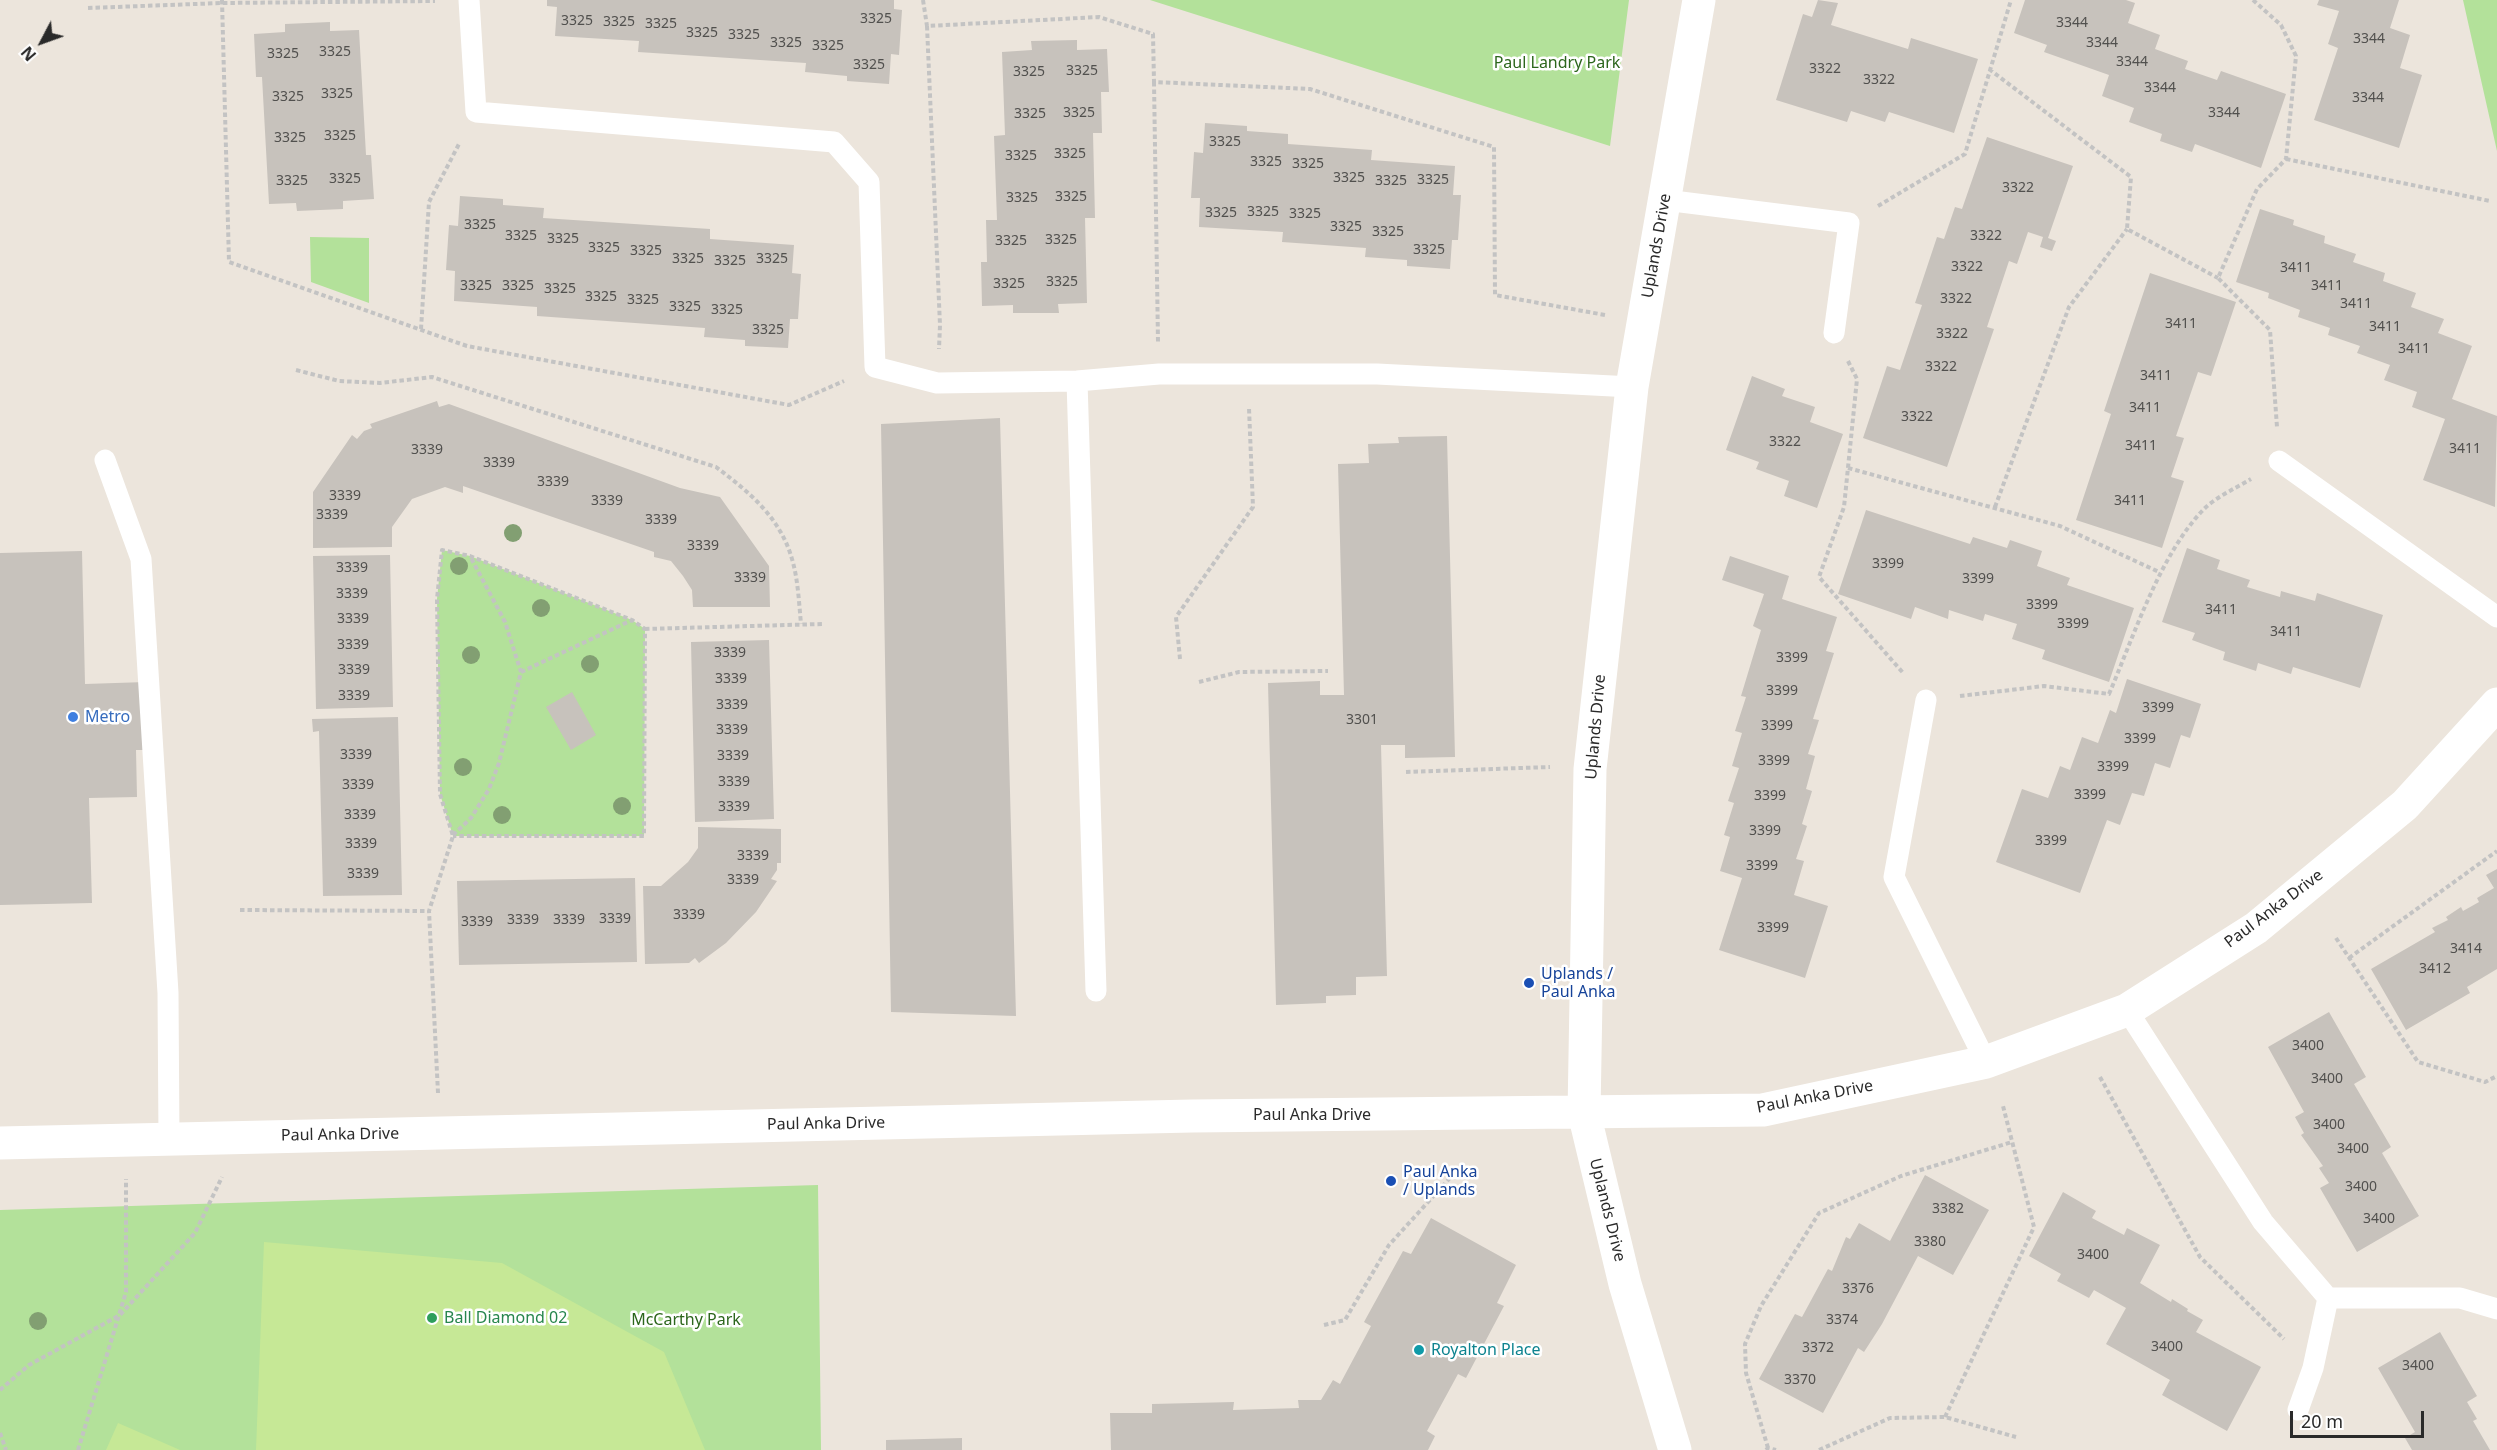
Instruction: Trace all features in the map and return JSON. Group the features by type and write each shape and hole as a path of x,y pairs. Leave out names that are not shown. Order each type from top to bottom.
{"street":[{"name":"Uplands Drive","path":"1675,1450 1625,1284 1584,1113 1590,769 1632,387 1700,0"},
{"name":"Paul Anka Drive","path":"0,1143 1192,1116 1763,1110 1986,1062 2127,1010 2256,928 2405,806 2497,704"}],"lane":[{"path":"469,0 476,112 834,142 869,182 875,367 937,383 1077,381 1159,374 1377,374 1632,387"},
{"path":"1665,200 1849,223 1834,333"},
{"path":"1077,381 1096,991"},
{"path":"105,460 141,559 168,993 169,1139"},
{"path":"2279,461 2497,617"},
{"path":"1926,700 1894,877 1986,1062"},
{"path":"2127,1010 2263,1222 2328,1298 2460,1298 2497,1309"},
{"path":"2298,1410 2313,1368 2328,1298"}],"path":[{"path":"88,8 222,2 469,0"},
{"path":"923,0 927,26 940,325 937,383"},
{"path":"1849,223 1965,154 2011,0"},
{"path":"2218,278 2257,189 2286,159 2296,56 2281,25 2253,0"},
{"path":"222,2 229,262 467,346 789,405 875,367"},
{"path":"927,26 1099,17 1153,34 1159,374"},
{"path":"1989,69 2131,177 2127,229 2069,307 1995,507"},
{"path":"1154,82 1310,89 1494,147 1495,295 1643,322"},
{"path":"421,329 429,202 476,112"},
{"path":"2286,159 2490,201"},
{"path":"1834,333 1857,380 1844,507 1819,577 1926,700 2044,686 2109,694 2151,598 2159,572 2204,508 2279,461 2270,330 2218,278 2127,229"},
{"path":"296,370 350,381 380,383 432,377 716,467 752,493 779,527 793,560 801,624"},
{"path":"1180,659 1176,617 1253,507 1248,374"},
{"path":"1848,468 2060,526 2159,572"},
{"path":"453,836 440,794 437,599 442,550 470,556 632,620 645,629 822,624"},
{"path":"440,1132 429,911 453,836 471,818 489,789 499,763 521,672 505,622 470,556"},
{"path":"521,672 632,620"},
{"path":"453,836 644,836 645,629"},
{"path":"1199,682 1239,672 1328,671"},
{"path":"1406,772 1546,767 1590,769"},
{"path":"2349,958 2497,851"},
{"path":"240,910 429,911"},
{"path":"2336,938 2418,1062 2485,1082 2497,1076"},
{"path":"2100,1077 2200,1257 2313,1368"},
{"path":"1945,1417 2034,1227 2003,1106"},
{"path":"0,1390 29,1365 120,1316 195,1233 241,1139"},
{"path":"78,1450 126,1292 126,1140"},
{"path":"1776,1450 1767,1449 1746,1373 1745,1344 1761,1306 1819,1213 1901,1176 2012,1142"},
{"path":"1324,1325 1345,1320 1389,1245 1459,1168"},
{"path":"1819,1450 1890,1418 1945,1417 2016,1437"},
{"path":"0,1433 6,1450"}],"green space":[{"name":"Paul Landry Park","path":"1150,0 1629,0 1610,146"},
{"path":"2463,0 2497,0 2497,151"},
{"path":"310,237 369,238 369,303 311,282"},
{"path":"442,550 470,556 632,620 645,629 644,836 453,836 440,794 437,599"},
{"name":"McCarthy Park","path":"818,1185 821,1450 0,1450 0,1210"},
{"name":"Ball Diamond 02","path":"264,1242 502,1263 664,1352 705,1450 256,1450"},
{"path":"118,1423 180,1450 106,1450"}],"building":[{"path":"547,0 894,0 894,9 902,10 899,55 891,54 889,84 847,81 847,76 805,72 806,63 638,52 639,41 555,36 557,7 547,6"},
{"path":"1818,0 1838,3 1831,25 1908,49 1911,38 1978,59 1954,133 1889,112 1885,122 1851,111 1847,122 1776,100 1803,14 1812,17"},
{"path":"2025,0 2126,0 2135,3 2128,23 2160,35 2155,49 2188,61 2185,69 2217,80 2221,71 2286,94 2261,168 2195,144 2192,152 2160,141 2162,134 2129,122 2134,108 2102,96 2109,75 2044,52 2047,45 2014,33"},
{"path":"2319,0 2399,0 2390,28 2410,35 2400,68 2422,75 2399,148 2314,120 2338,48 2328,44 2339,11 2317,5"},
{"path":"330,22 330,31 359,30 366,155 371,155 374,199 343,201 343,209 297,211 296,203 269,204 262,77 256,77 254,34 285,32 285,24"},
{"path":"1077,40 1077,50 1107,49 1109,92 1101,92 1102,133 1093,133 1095,218 1085,218 1087,303 1058,304 1059,313 1013,313 1013,305 982,306 981,262 987,262 986,220 997,220 994,136 1005,135 1002,52 1032,50 1031,41"},
{"path":"1205,123 1247,126 1247,131 1288,134 1288,144 1372,150 1371,160 1455,166 1453,195 1461,195 1458,240 1452,240 1450,269 1407,266 1407,260 1365,257 1366,248 1282,242 1283,232 1199,227 1200,198 1191,198 1194,152 1203,153"},
{"path":"1987,137 2073,166 2048,238 2056,241 2052,251 2040,247 2043,237 2028,232 2017,264 2009,261 1987,327 1994,329 1947,467 1863,438 1887,366 1900,370 1922,305 1915,303 1937,237 1944,239 1955,207 1962,209"},
{"path":"460,196 503,199 503,205 544,208 543,218 710,229 710,239 794,245 792,273 801,274 798,319 790,319 788,348 745,346 745,340 704,337 705,328 537,316 537,307 454,301 455,271 446,270 449,225 458,226"},
{"path":"2260,209 2294,220 2293,225 2325,236 2324,243 2356,254 2353,262 2385,273 2383,281 2416,293 2411,307 2444,319 2438,333 2472,346 2452,399 2497,416 2495,507 2423,480 2445,419 2412,407 2417,392 2384,380 2390,365 2357,353 2360,346 2328,335 2330,328 2298,317 2300,310 2268,298 2269,293 2236,282"},
{"path":"2150,273 2236,302 2211,376 2198,372 2176,436 2184,438 2171,477 2184,481 2162,548 2076,520 2111,414 2104,411"},
{"path":"1752,376 1785,389 1782,396 1815,407 1810,422 1843,434 1817,508 1784,496 1789,481 1756,469 1759,462 1726,450"},
{"path":"437,401 439,407 449,404 680,488 720,497 769,566 770,607 693,607 692,590 683,576 671,561 654,557 654,552 463,486 463,493 445,487 412,499 392,527 392,547 313,548 313,492 352,435 357,439 364,431 372,428 370,424"},
{"path":"1000,418 1016,1016 891,1012 881,424"},
{"path":"1447,436 1455,757 1405,758 1405,745 1381,745 1387,976 1356,977 1356,995 1326,996 1326,1003 1276,1005 1268,683 1320,681 1320,695 1344,695 1338,464 1369,463 1368,444 1399,443 1398,437"},
{"path":"1866,510 1970,544 1973,537 2007,548 2010,540 2042,551 2037,566 2070,578 2067,585 2134,608 2109,682 2042,659 2045,650 2012,639 2017,624 1985,614 1983,621 1949,610 1948,619 1915,607 1911,619 1838,594"},
{"path":"2187,548 2220,560 2217,569 2250,580 2247,587 2280,597 2281,591 2315,601 2317,593 2383,615 2360,688 2293,667 2291,674 2258,663 2256,671 2223,660 2225,652 2192,640 2195,633 2162,622"},
{"name":"Metro","path":"82,551 85,684 146,682 148,750 136,750 137,797 89,798 92,903 0,905 0,553"},
{"path":"390,555 393,707 316,709 313,556"},
{"path":"1730,556 1789,576 1782,599 1837,617 1826,651 1834,653 1813,719 1819,720 1808,754 1815,756 1806,789 1812,791 1802,824 1807,826 1796,859 1804,861 1794,895 1828,906 1805,978 1719,950 1742,878 1720,871 1730,837 1724,835 1734,803 1728,801 1739,768 1732,766 1742,733 1735,731 1746,697 1741,696 1761,630 1753,626 1764,594 1722,580"},
{"path":"769,640 774,819 695,822 691,642"},
{"path":"2127,679 2201,704 2190,738 2181,735 2170,768 2155,763 2144,796 2132,793 2120,825 2107,820 2080,893 1996,862 2022,789 2048,798 2060,766 2070,770 2082,737 2098,743 2110,710 2116,713"},
{"path":"572,692 596,735 571,750 546,707"},
{"path":"398,717 402,895 323,896 319,731 313,732 312,719"},
{"path":"698,827 781,829 781,863 777,863 777,870 771,879 777,881 756,912 726,943 699,963 695,958 689,963 645,964 643,886 661,886 688,862 698,848"},
{"path":"2497,869 2497,969 2467,987 2470,993 2406,1030 2371,969 2435,932 2432,928 2448,920 2446,917 2461,907 2463,911 2479,902 2477,898 2494,888 2486,875"},
{"path":"635,878 637,962 459,965 457,881"},
{"path":"2329,1012 2366,1077 2354,1084 2391,1147 2382,1153 2419,1216 2357,1252 2320,1188 2329,1183 2319,1168 2323,1166 2301,1135 2304,1133 2295,1117 2304,1112 2268,1047"},
{"path":"1925,1175 1989,1210 1953,1275 1918,1256 1882,1324 1864,1352 1858,1348 1823,1413 1759,1379 1795,1314 1802,1317 1828,1269 1832,1271 1846,1237 1850,1239 1859,1223 1890,1241"},
{"path":"2063,1192 2096,1211 2092,1218 2124,1235 2127,1228 2160,1245 2140,1283 2171,1302 2172,1299 2203,1320 2196,1332 2261,1367 2227,1431 2162,1395 2170,1380 2106,1344 2126,1308 2094,1290 2089,1298 2057,1281 2061,1274 2029,1256"},
{"name":"Royalton Place","path":"1431,1218 1516,1265 1497,1303 1504,1306 1466,1378 1458,1374 1427,1431 1435,1436 1428,1450 1111,1450 1110,1413 1152,1413 1152,1404 1234,1402 1233,1410 1299,1408 1298,1400 1321,1400 1333,1380 1340,1384 1371,1326 1364,1322 1403,1251 1411,1254"},
{"path":"2440,1332 2477,1396 2467,1402 2477,1419 2473,1421 2490,1450 2412,1450 2405,1438 2415,1432 2378,1368"},
{"path":"962,1438 962,1450 886,1450 886,1440"}],"place":[{"name":"Metro","path":"73,717"},
{"name":"Uplands / Paul Anka","path":"1529,983"},
{"name":"Paul Anka / Uplands","path":"1391,1181"},
{"name":"Ball Diamond 02","path":"432,1318"},
{"name":"Royalton Place","path":"1419,1350"}]}
